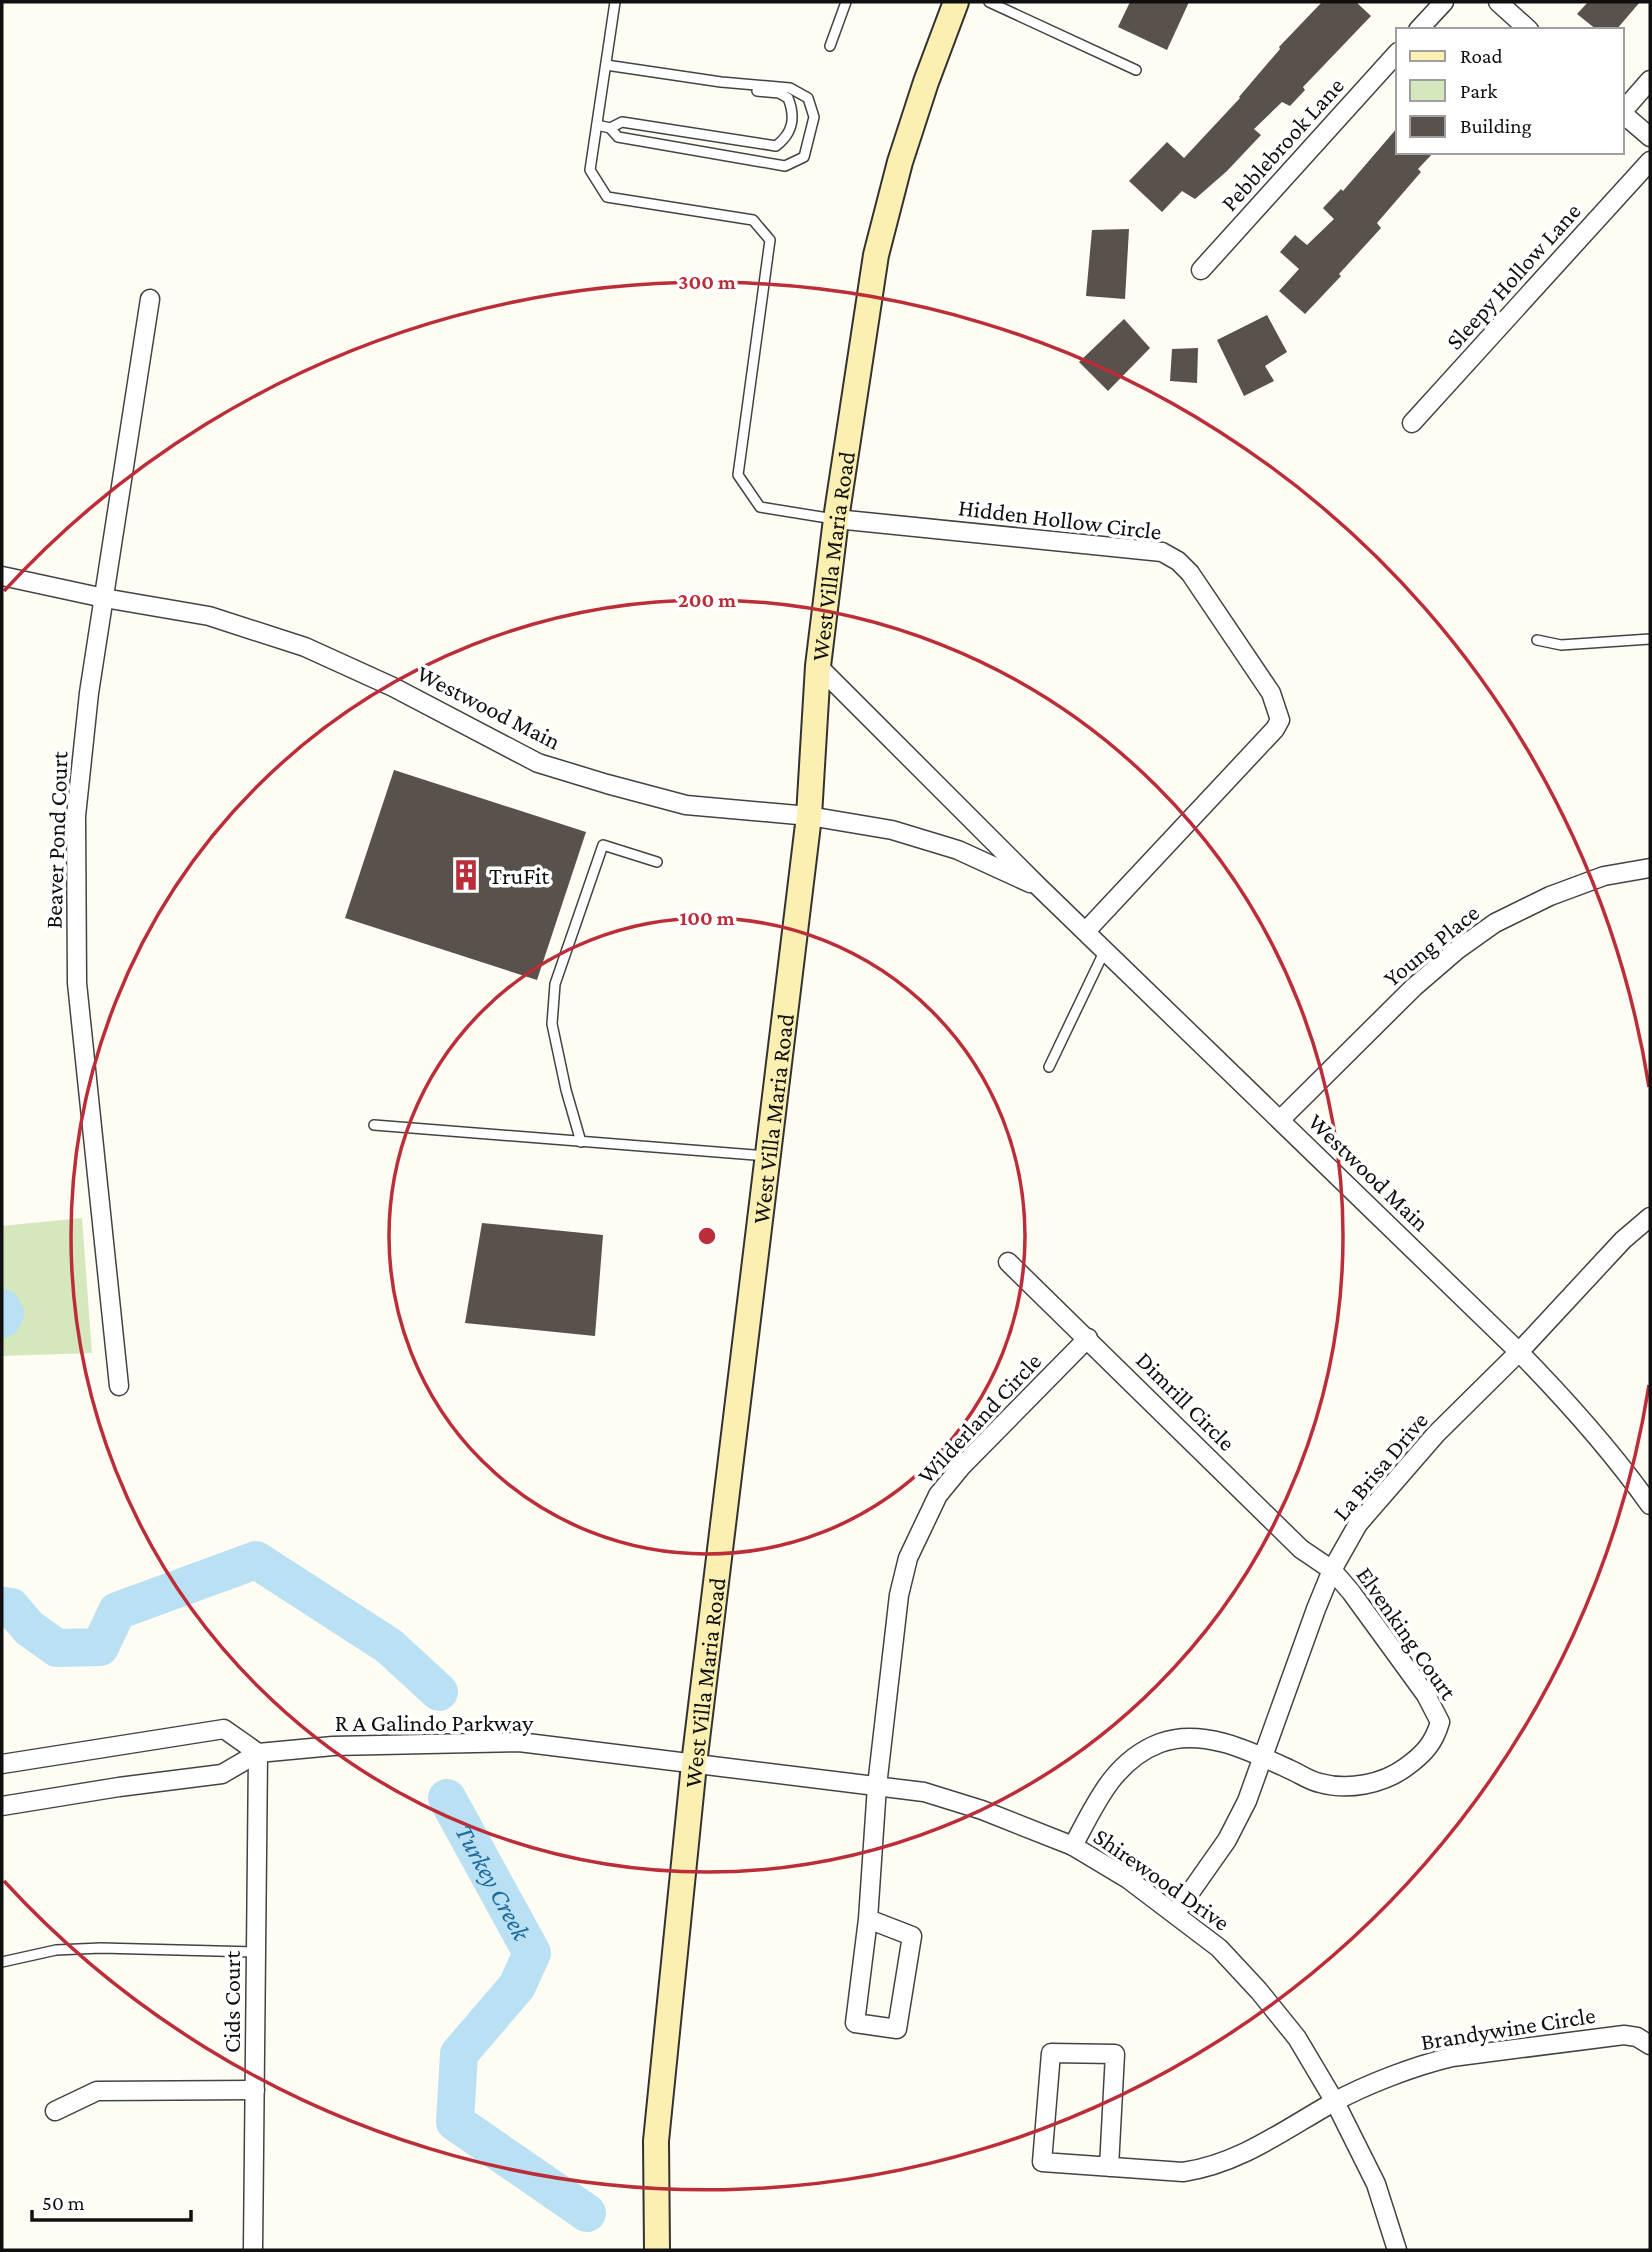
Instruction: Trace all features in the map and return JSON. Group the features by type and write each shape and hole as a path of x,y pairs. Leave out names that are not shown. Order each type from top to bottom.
{"main road":[{"name":"West Villa Maria Road","path":"657,2250 656,2141 694,1764 809,816 818,666 836,519 860,353 887,208 926,82 956,2"}],"street":[{"path":"1421,28 1444,2"},
{"path":"1498,2 1527,28"},
{"name":"Pebblebrook Lane","path":"1201,270 1396,54"},
{"path":"1624,111 1650,80"},
{"path":"1624,115 1650,138"},
{"name":"Sleepy Hollow Lane","path":"1412,424 1650,161"},
{"name":"Beaver Pond Court","path":"119,1386 77,983 76,816 89,693 150,299"},
{"name":"Hidden Hollow Circle","path":"836,519 1163,552 1178,561 1190,573 1271,693 1280,720 1275,729 1086,931"},
{"name":"Westwood Main","path":"2,576 104,598 209,616 305,648 394,687 538,763 561,770 686,805 809,816 892,830 958,850 1039,887"},
{"name":"Westwood Main","path":"818,666 1039,887 1519,1352 1571,1405 1650,1505"},
{"name":"Young Place","path":"1280,1120 1413,987 1495,923 1550,896 1604,876 1650,868"},
{"name":"La Brisa Drive","path":"1175,1914 1227,1840 1247,1801 1332,1570 1358,1524 1436,1434 1519,1352 1623,1240 1650,1217"},
{"name":"Dimrill Circle","path":"1008,1262 1301,1549 1332,1570"},
{"name":"Wilderland Circle","path":"868,1919 912,1936 897,2029 855,2023 868,1919 877,1786 899,1595 908,1558 938,1495 961,1467 1088,1338"},
{"name":"Elvenking Court","path":"1073,1846 1108,1782 1121,1766 1159,1743 1182,1736 1205,1739 1262,1757 1320,1783 1349,1786 1375,1783 1398,1773 1423,1754 1436,1736 1440,1722 1426,1695 1332,1570"},
{"path":"2,1764 224,1729 257,1753"},
{"name":"R A Galindo Parkway","path":"2,1806 222,1774 257,1753 333,1746 519,1742 694,1764"},
{"name":"Cids Court","path":"253,2250 257,1753"},
{"name":"Shirewood Drive","path":"694,1764 924,1791 982,1810 1073,1846 1128,1879 1219,1948 1297,2038 1335,2102 1376,2185 1397,2250"},
{"name":"Brandywine Circle","path":"1109,2167 1115,2054 1051,2053 1042,2162 1109,2167 1183,2172 1204,2169 1243,2155 1335,2102 1424,2064 1452,2057 1624,2035 1637,2037 1650,2045"},
{"path":"55,2111 97,2091 255,2090"}],"lane":[{"path":"615,2 590,170 607,197 753,220 770,240 738,475 760,507 836,519"},
{"path":"830,46 844,2"},
{"path":"989,2 1136,70"},
{"path":"597,125 610,128 618,137 785,166 804,158 814,117 807,98 790,88 721,82 606,65"},
{"path":"610,128 622,122 776,146 788,137 794,116 788,98 779,93 732,88 721,82"},
{"path":"1537,640 1562,645 1650,639"},
{"path":"581,1142 566,1090 552,1024 555,984 603,845 657,862"},
{"path":"1049,1067 1105,950"},
{"path":"374,1125 768,1156"},
{"path":"2,1962 56,1950 101,1948 255,1952"}],"green space":[{"path":"82,1218 92,1353 2,1356 2,1226"}],"building":[{"path":"1130,2 1189,2 1167,50 1118,27"},
{"path":"1322,2 1356,2 1371,16 1303,87 1305,90 1290,106 1282,102 1254,129 1261,135 1227,171 1195,199 1182,191 1162,212 1129,181 1167,142 1184,158 1240,98 1279,47"},
{"path":"1588,2 1640,2 1618,28 1594,28 1577,14"},
{"path":"1396,129 1396,154 1432,154 1418,169 1421,172 1377,223 1381,228 1305,314 1279,291 1299,269 1280,252 1295,235 1307,245 1334,219 1323,208 1341,189 1343,191"},
{"path":"1129,229 1125,299 1086,296 1092,230"},
{"path":"1267,315 1287,352 1265,366 1274,381 1244,396 1217,340"},
{"path":"1124,319 1150,348 1108,391 1079,362"},
{"path":"1198,348 1197,383 1170,381 1172,349"},
{"name":"TruFit","path":"394,770 586,832 537,980 345,918"},
{"path":"482,1223 603,1235 595,1336 465,1323"}],"waterway":[{"name":"Turkey Creek","path":"2,1308 5,1314 2,1319"},
{"name":"Turkey Creek","path":"2,1606 11,1607 29,1628 57,1648 100,1647 117,1611 256,1560 389,1646 439,1692"},
{"name":"Turkey Creek","path":"447,1798 532,1953 517,1986 459,2054 455,2122 587,2213"}],"place":[{"name":"TruFit","path":"466,875"}]}
